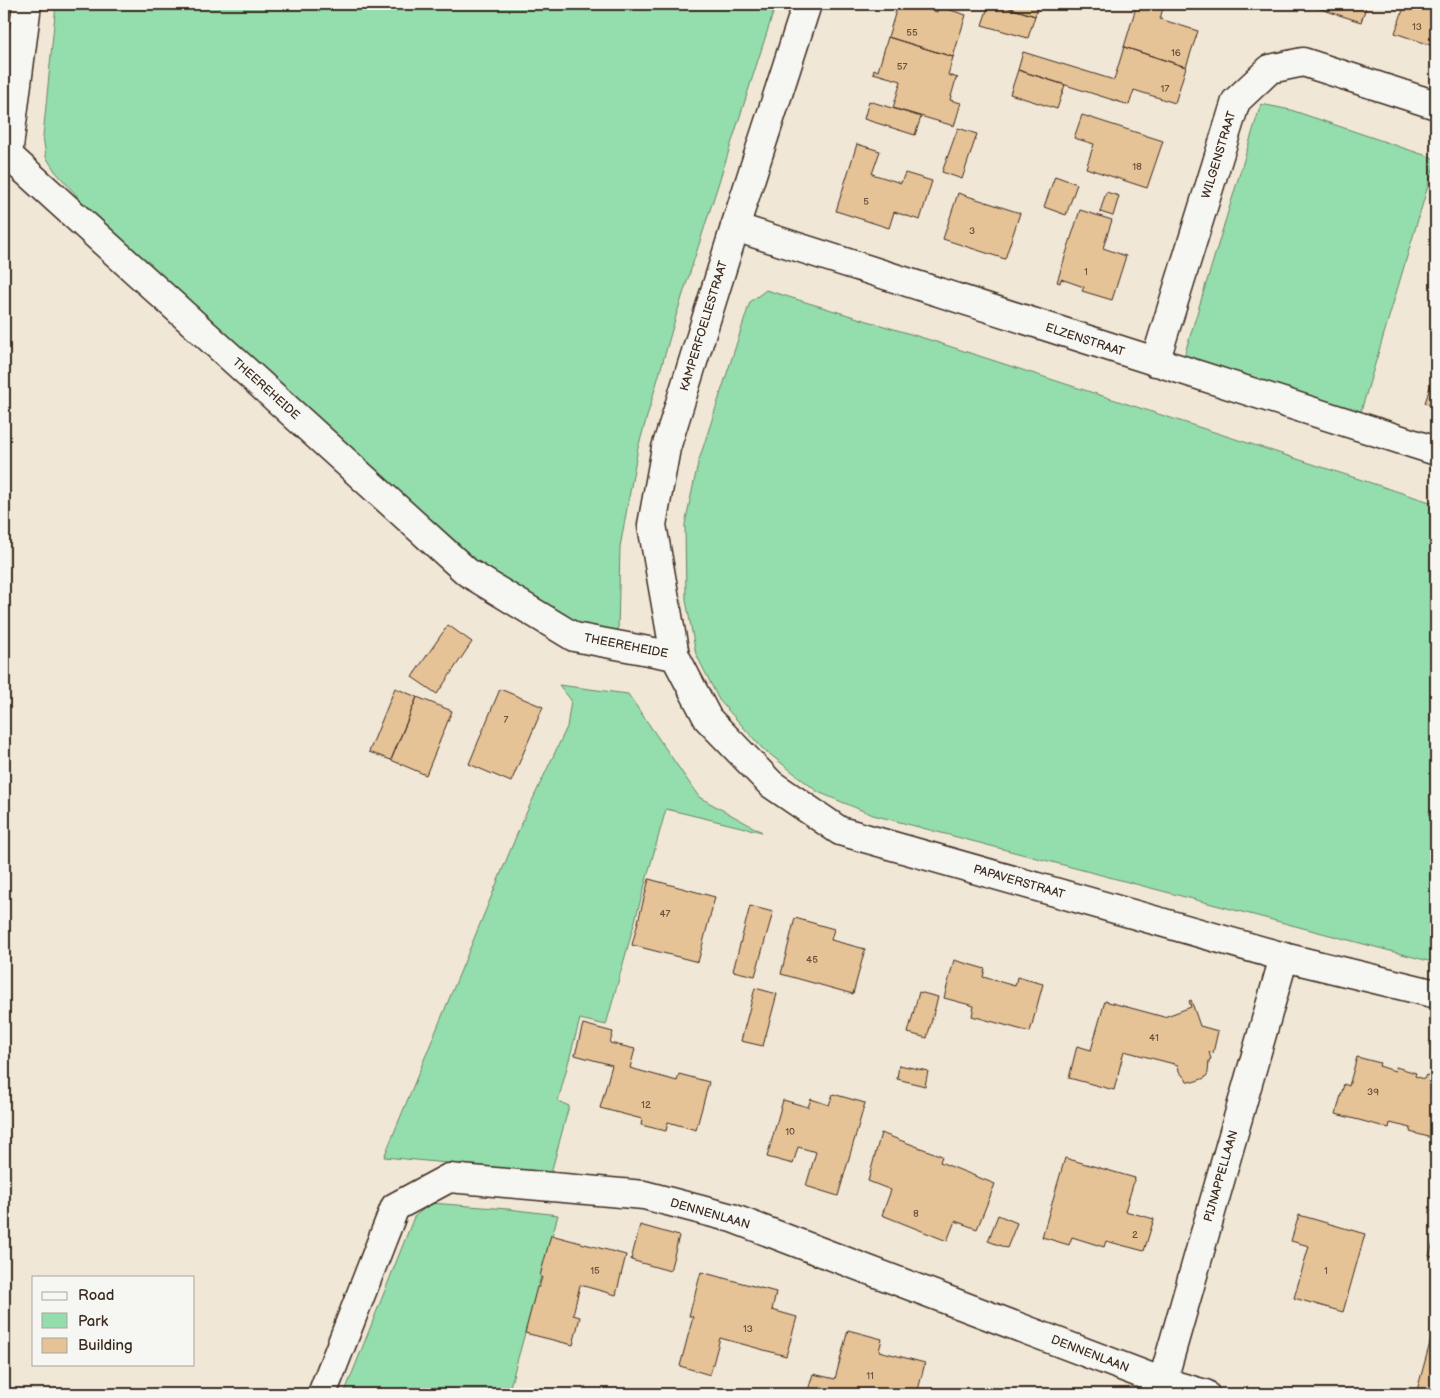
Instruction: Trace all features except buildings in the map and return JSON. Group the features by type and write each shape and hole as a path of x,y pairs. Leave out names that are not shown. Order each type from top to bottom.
{"street":[{"name":"THEEREHEIDE","path":"27,4 8,155 466,572 574,637 675,656"},
{"name":"KAMPERFOELIESTRAAT","path":"675,656 652,525 666,448 734,227 807,4"},
{"name":"WILGENSTRAAT","path":"1155,362 1236,101 1270,69 1303,62 1436,105"},
{"name":"ELZENSTRAAT","path":"734,227 1436,452"},
{"name":"PAPAVERSTRAAT","path":"675,656 708,719 771,784 840,831 1284,957 1436,994"},
{"name":"PIJNAPPELLAAN","path":"1161,1388 1284,957"},
{"name":"DENNENLAAN","path":"322,1394 395,1207 449,1178 644,1195 732,1218 1161,1388 1205,1394"}],"green space":[{"path":"56,4 776,4 676,316 638,448 620,547 618,632 552,629 375,478 84,204 55,171 46,157 43,136"},
{"path":"1261,104 1291,110 1436,159 1359,418 1196,367 1184,356"},
{"path":"766,290 930,340 1436,504 1436,963 873,815 818,792 762,748 719,700 696,654 686,600 685,524 698,463 750,302"},
{"path":"559,685 628,694 699,797 762,832 666,809 606,1025 580,1019 558,1101 569,1106 551,1173 384,1157 522,822 567,727 571,700"},
{"path":"431,1203 558,1215 508,1394 344,1394 414,1217"}]}
